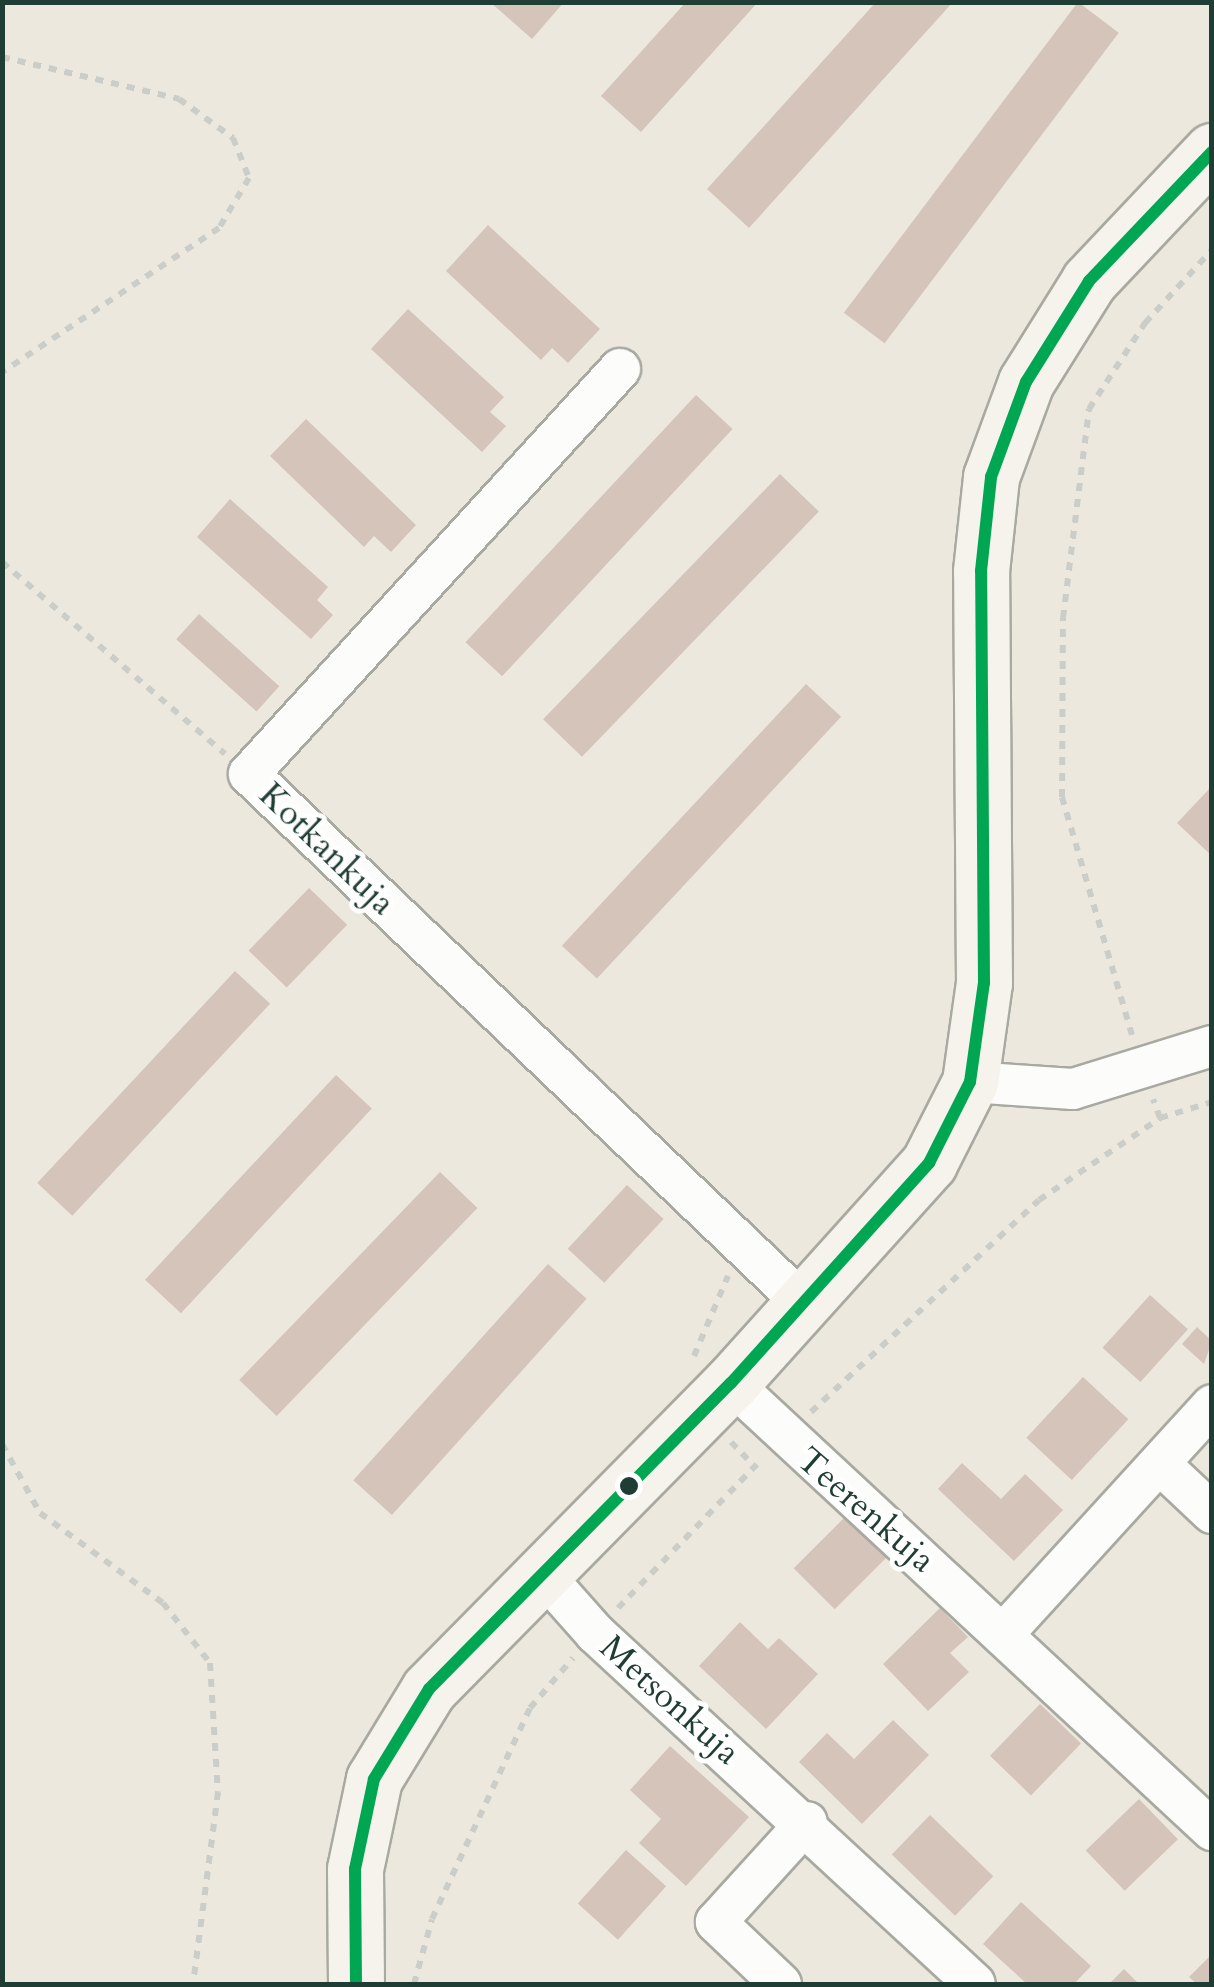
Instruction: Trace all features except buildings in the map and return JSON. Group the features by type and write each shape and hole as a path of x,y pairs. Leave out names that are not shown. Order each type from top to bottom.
{"street":[{"path":"356,1984 356,1869 374,1779 429,1689 540,1571 716,1397 929,1163 970,1082 984,983 981,571 991,477 1026,382 1089,281 1212,150"},
{"name":"Kotkankuja","path":"620,369 249,774 803,1303"},
{"path":"970,1082 1073,1089 1212,1046"},
{"name":"Teerenkuja","path":"716,1397 1005,1632 1212,1830"},
{"path":"1005,1632 1212,1406"},
{"path":"1161,1465 1212,1513"},
{"name":"Metsonkuja","path":"540,1571 594,1633 807,1822 975,1984"},
{"path":"781,1984 716,1922 807,1822"}],"path":[{"path":"2,57 179,99 233,138 250,178 219,228 2,372"},
{"path":"2,562 249,774"},
{"path":"1160,1118 1212,1102"},
{"path":"716,1397 682,1384 741,1244"},
{"path":"2,1444 40,1513 163,1603 210,1663 218,1792 193,1984"}],"transit line":[{"path":"356,1984 355,1869 374,1779 429,1689 731,1383 929,1163 970,1082 984,983 981,571 991,477 1026,382 1089,281 1212,152"}]}
